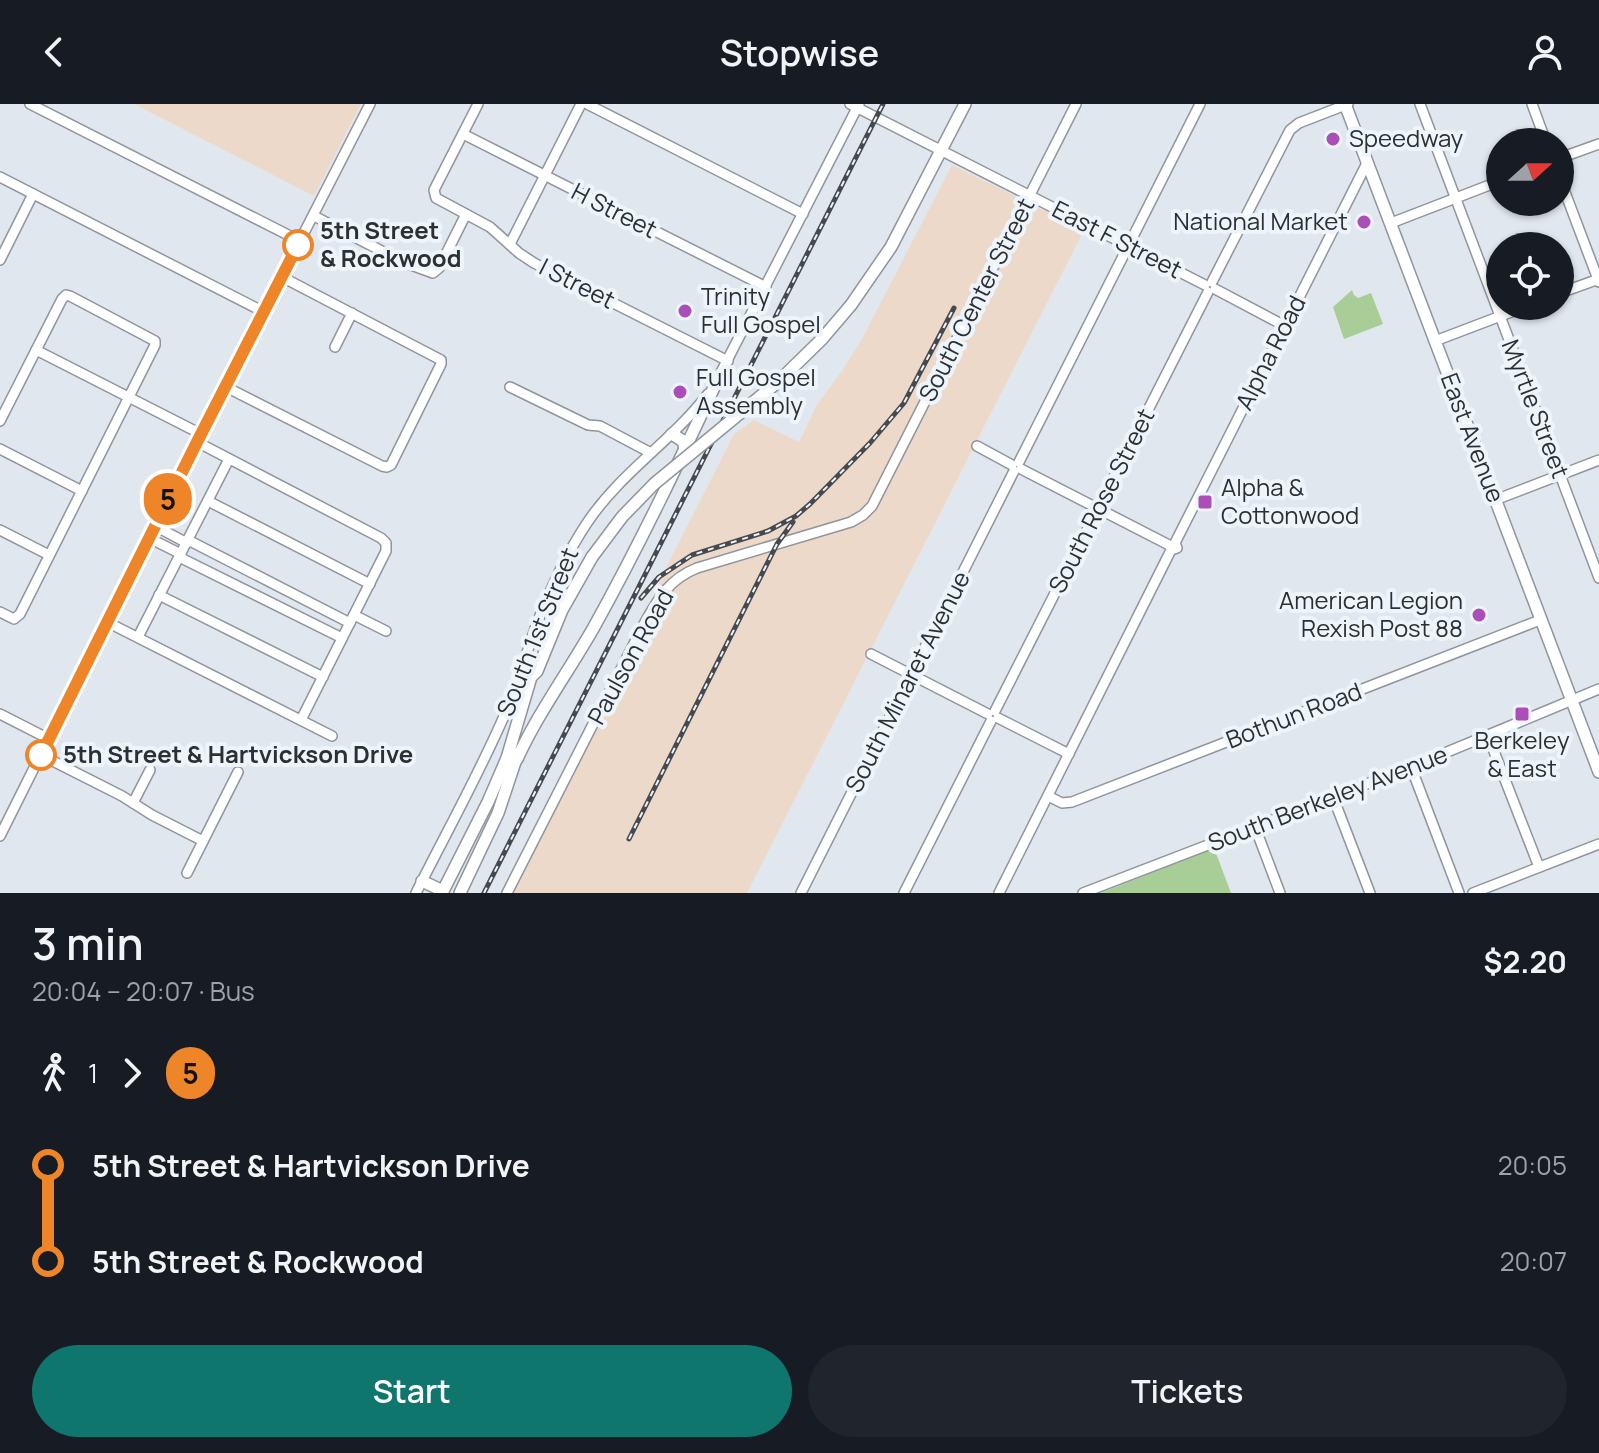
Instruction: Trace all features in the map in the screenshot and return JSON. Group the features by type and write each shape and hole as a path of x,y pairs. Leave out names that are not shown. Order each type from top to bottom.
{"main road":[{"path":"422,881 443,892 501,772 531,677 537,671 562,610 592,557 642,496 779,381 851,305 891,247 965,104"},
{"name":"East Avenue","path":"1346,104 1599,772"},
{"path":"460,893 493,825 531,729 599,618 718,379"},
{"path":"672,434 682,440 685,449"},
{"path":"517,759 538,679 537,671"}],"street":[{"path":"30,104 300,241"},
{"path":"0,836 370,104"},
{"path":"463,134 478,104"},
{"path":"510,244 584,104 803,214"},
{"name":"South Center Street","path":"879,496 1076,104"},
{"name":"South Minaret Avenue","path":"801,893 1200,104"},
{"name":"South Rose Street","path":"904,893 1290,130 1298,123 1346,104"},
{"name":"Myrtle Street","path":"1420,104 1486,279"},
{"path":"1532,104 1541,128"},
{"name":"South 1st Street","path":"416,893 503,719 538,621 569,553 608,496 695,411 718,379 856,105"},
{"name":"East F Street","path":"856,105 1285,326"},
{"name":"H Street","path":"463,134 766,287"},
{"name":"I Street","path":"463,134 434,190 438,200 490,227 534,263 728,361"},
{"path":"1574,153 1599,144"},
{"name":"Alpha Road","path":"999,893 1367,163"},
{"path":"0,177 264,312"},
{"path":"1391,223 1486,186"},
{"path":"0,260 33,194"},
{"path":"314,216 408,264 435,272 466,214"},
{"path":"1574,215 1599,280 1574,288"},
{"path":"226,387 387,467 391,465 441,360 282,277"},
{"path":"0,421 66,295 155,341 130,398 20,614 12,618 0,612"},
{"path":"335,347 352,313"},
{"path":"1435,341 1490,320"},
{"name":"Myrtle Street","path":"1502,320 1599,578"},
{"path":"36,350 130,398 229,459 386,543 386,551 301,720"},
{"path":"510,387 588,425 600,426 651,453"},
{"path":"977,446 1172,546"},
{"path":"0,449 82,491"},
{"path":"138,637 229,459"},
{"path":"1495,500 1599,460"},
{"name":"Paulson Road","path":"507,893 644,624 667,587 678,577 697,568 851,522 868,511 879,496"},
{"path":"208,501 370,584"},
{"path":"155,526 352,619 386,631"},
{"path":"0,530 49,555"},
{"path":"169,548 174,536"},
{"path":"149,538 342,638"},
{"path":"159,595 323,677"},
{"name":"Bothun Road","path":"1048,796 1062,803 1072,802 1540,620"},
{"path":"107,622 332,736"},
{"path":"871,654 1069,754"},
{"name":"South Berkeley Avenue","path":"1083,893 1411,767 1599,689"},
{"path":"0,714 49,739"},
{"path":"1488,736 1539,867"},
{"path":"41,755 203,841"},
{"path":"1411,767 1459,893"},
{"path":"133,803 150,770"},
{"path":"187,873 238,772"},
{"path":"1333,797 1370,893"},
{"path":"1255,827 1280,893"},
{"path":"1473,893 1599,844"}],"shaded area":[{"path":"134,104 361,104 314,196"},
{"path":"952,165 1084,230 747,893 510,893 567,782 669,562 734,434 754,420 799,442 817,405 863,337"}],"green space":[{"path":"1352,290 1358,298 1371,293 1383,324 1344,339 1333,307"},
{"path":"1214,848 1231,893 1101,893"}],"railway":[{"path":"484,893 883,104"},
{"path":"641,598 659,577 692,555 768,531 796,516 810,504 904,403 954,308"},
{"path":"629,839 777,544 793,522"}],"bus line":[{"name":"5","path":"41,755 298,245"}],"place":[{"name":"Speedway","path":"1333,139"},
{"name":"National Market","path":"1364,222"},
{"name":"5th Street & Rockwood","path":"298,245"},
{"name":"Trinity Full Gospel","path":"685,311"},
{"name":"Full Gospel Assembly","path":"680,392"},
{"name":"Alpha & Cottonwood","path":"1205,502"},
{"name":"American Legion Rexish Post 88","path":"1479,615"},
{"name":"Berkeley & East","path":"1522,714"},
{"name":"5th Street & Hartvickson Drive","path":"41,755"}]}
